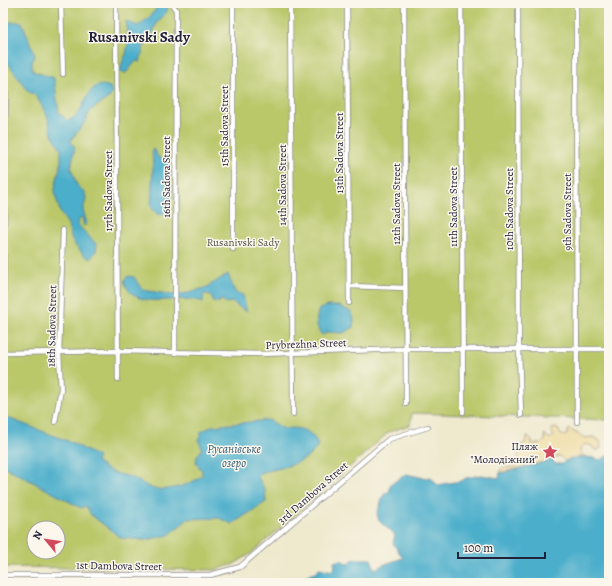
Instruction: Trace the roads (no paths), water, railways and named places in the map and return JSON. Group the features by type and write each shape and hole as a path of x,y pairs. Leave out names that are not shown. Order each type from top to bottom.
{"street":[{"path":"5,3 5,10"},
{"path":"62,3 63,74"},
{"name":"17th Sadova Street","path":"116,3 118,380"},
{"name":"16th Sadova Street","path":"171,3 176,10 175,353"},
{"name":"15th Sadova Street","path":"233,3 233,249"},
{"name":"14th Sadova Street","path":"290,3 293,414"},
{"name":"13th Sadova Street","path":"347,3 349,303"},
{"name":"12th Sadova Street","path":"404,3 406,404"},
{"name":"11th Sadova Street","path":"461,3 463,412"},
{"name":"10th Sadova Street","path":"518,3 519,350 521,415"},
{"name":"9th Sadova Street","path":"576,3 577,422"},
{"path":"3,318 6,79"},
{"name":"18th Sadova Street","path":"55,422 61,389 59,353 63,230"},
{"path":"349,286 405,288"},
{"name":"Prybrezhna Street","path":"3,353 118,351 175,353 292,353 405,349 609,349"},
{"name":"3rd Dambova Street","path":"210,575 240,567 252,558 389,439 428,426"},
{"name":"1st Dambova Street","path":"3,575 210,575"}],"water":[{"path":"157,3 168,3 167,12 157,23 153,33 144,46 140,62 136,61 126,73 120,72 128,46 126,21 138,26 153,14"},
{"path":"3,17 8,22 22,22 35,55 32,62 32,69 35,72 54,78 59,113 68,121 76,116 88,94 97,86 103,85 110,87 112,92 110,97 90,111 84,124 73,137 71,142 75,147 71,168 77,185 85,193 86,199 83,210 87,223 84,226 82,218 80,218 77,224 97,245 96,251 90,259 75,245 70,235 69,226 60,212 55,194 55,188 61,162 61,149 52,134 47,115 36,96 27,90 3,56"},
{"path":"152,149 156,151 157,156 161,159 167,159 171,162 169,170 172,178 166,180 173,186 171,211 165,215 157,214 151,207 153,166"},
{"path":"228,274 235,292 243,295 247,312 232,302 227,303 220,299 220,302 214,302 211,296 204,293 203,302 182,299 148,300 138,297 130,291 124,281 128,276 134,277 143,290 174,295 189,293 207,287"},
{"path":"328,306 339,306 352,312 354,320 353,328 343,333 326,332 324,335 321,334 317,325 318,312 319,309"},
{"name":"Русанівське озеро","path":"3,416 73,443 98,457 96,462 106,469 114,473 133,478 155,489 167,489 180,486 198,479 202,475 202,471 196,463 197,456 202,449 199,441 201,432 212,426 269,420 284,429 295,428 304,430 313,436 318,445 308,457 301,461 260,473 258,477 265,490 266,502 232,524 219,518 188,519 169,535 146,540 121,538 91,515 86,506 81,508 3,466"},
{"path":"609,455 609,583 295,583 300,582 301,578 317,572 319,568 333,571 335,566 334,562 341,560 348,564 354,559 371,559 375,569 403,558 393,543 395,535 379,521 377,514 384,494 390,491 390,485 406,474 424,478 431,477 437,485 461,481 466,478 481,475 499,478 500,473 553,460 555,464 562,464 570,459 580,457 600,460"}],"place":[{"name":"Пляж \"Молодіжний\"","path":"550,452"}],"district":[{"name":"Rusanivski Sady","path":"139,37"}]}
